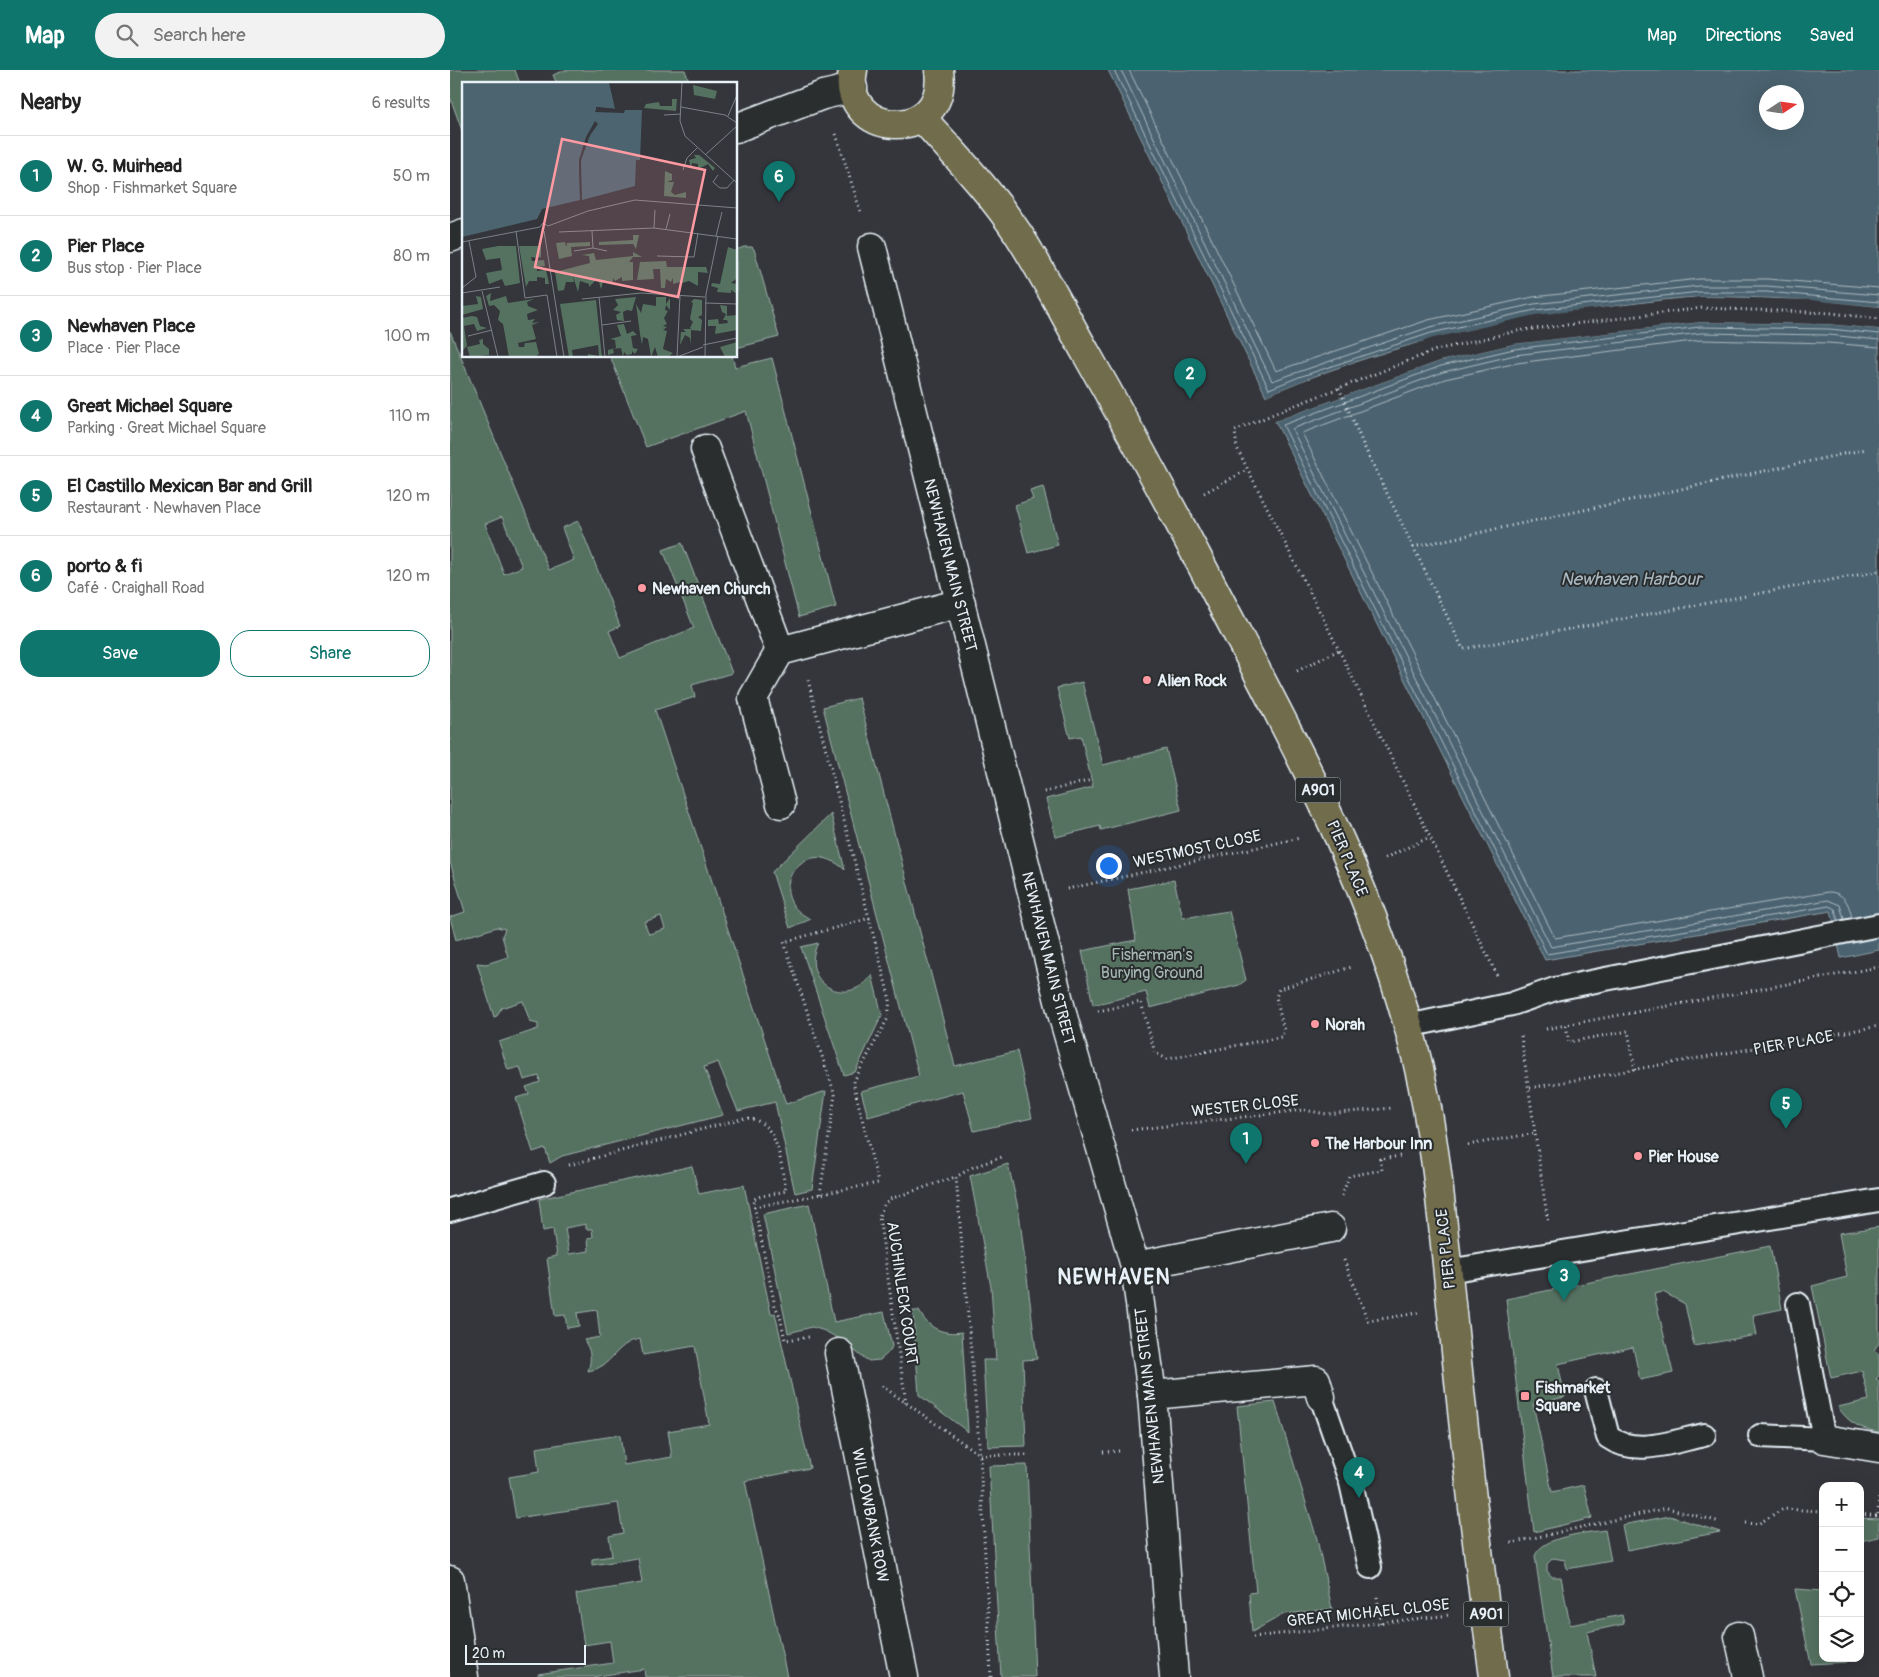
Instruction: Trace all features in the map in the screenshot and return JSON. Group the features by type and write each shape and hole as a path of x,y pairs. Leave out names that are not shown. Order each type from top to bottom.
{"main road":[{"path":"853,79 859,104 864,112 879,122 896,125 906,124 921,117 937,99 940,70"},
{"name":"PIER PLACE","path":"921,117 990,195 1018,234 1173,510 1337,830 1355,872 1408,1026 1426,1104 1448,1271 1477,1551"},
{"name":"A901","path":"1477,1551 1494,1677"}],"street":[{"path":"738,127 823,95 853,79"},
{"path":"450,238 462,234"},
{"name":"NEWHAVEN MAIN STREET","path":"872,247 1063,1017 1135,1266 1152,1395 1174,1677"},
{"path":"704,449 790,648"},
{"path":"781,804 753,698 790,648 961,602"},
{"path":"1135,1266 1331,1228"},
{"name":"WILLOWBANK ROW","path":"839,1353 904,1677"},
{"path":"1152,1395 1316,1380 1322,1397"},
{"path":"1824,1439 1879,1448"},
{"path":"450,1580 464,1677"},
{"path":"1739,1636 1748,1677"}],"lane":[{"path":"1408,1026 1512,1004 1555,989 1879,925"},
{"path":"450,1210 544,1184"},
{"path":"1448,1271 1553,1256 1879,1200"},
{"path":"1760,1436 1824,1439 1798,1304"},
{"path":"1596,1390 1608,1438 1616,1443 1636,1448 1704,1435"},
{"path":"1322,1397 1351,1483 1370,1568"}],"path":[{"path":"823,95 872,247"},
{"path":"1553,1256 1530,1088 1518,1019 1339,650 1237,448 1235,431 1436,350 1517,331 1617,317 1702,308 1831,313 1879,319"},
{"path":"1339,388 1363,444 1463,649 1879,571"},
{"path":"1413,546 1866,449"},
{"path":"1173,510 1248,470"},
{"path":"754,1207 878,1183 854,1081 888,1018 890,1006 870,918 790,648"},
{"path":"1265,687 1339,650"},
{"path":"1010,801 1092,780"},
{"name":"WESTMOST CLOSE","path":"1033,897 1337,830"},
{"path":"1355,872 1430,837"},
{"path":"820,1194 835,1095 784,942 870,918"},
{"path":"1063,1017 1141,1002 1155,1053 1167,1059 1281,1037 1284,1031 1276,997 1280,989 1385,956"},
{"path":"1635,1070 1628,1031 1569,1042 1566,1025 1879,967"},
{"name":"PIER PLACE","path":"1530,1088 1879,1026"},
{"name":"WESTER CLOSE","path":"1097,1134 1303,1110 1327,1114 1426,1104"},
{"path":"544,1184 561,1168 744,1118 762,1122 771,1131 775,1140 786,1191 757,1197 753,1200 775,1306 780,1316 785,1340 800,1337 815,1338"},
{"path":"1451,1308 1368,1321 1331,1228 1349,1176 1382,1170 1380,1159 1536,1133"},
{"name":"AUCHINLECK COURT","path":"906,1404 879,1216 884,1205 890,1199 956,1177 973,1167 1005,1156"},
{"path":"956,1177 980,1455 991,1677"},
{"path":"839,1353 906,1404 980,1455 1027,1455"},
{"path":"1864,1514 1878,1516 1879,1495"},
{"path":"1477,1551 1667,1508 1720,1522"},
{"path":"1745,1523 1758,1524 1783,1509 1819,1511"},
{"name":"GREAT MICHAEL CLOSE","path":"1253,1637 1485,1611"}],"green space":[{"path":"450,70 515,70 519,82 462,82 462,130 450,97"},
{"path":"566,70 685,70 689,82 556,82 553,75"},
{"path":"744,247 752,247 754,249 779,337 738,347 738,249"},
{"path":"450,331 549,570 574,560 562,528 578,521 620,626 609,631 620,658 694,628 663,550 682,543 732,673 692,685 695,697 655,710 786,1104 826,1091 812,1189 795,1193 775,1102 738,1111 718,1062 704,1067 723,1115 562,1156 550,1163 545,1148 533,1152 516,1098 529,1094 526,1087 540,1082 539,1076 524,1080 520,1067 508,1070 499,1042 538,1029 538,1024 530,1022 523,1001 501,1008 497,1016 494,1017 477,963 486,964 508,957 502,936 505,929 497,927 456,940 450,917 465,912 450,862","holes":["502,517 522,567 504,574 485,524","661,916 665,929 649,934 644,922"]},
{"path":"611,358 733,358 735,367 772,358 836,607 799,617 746,411 646,447"},
{"path":"1043,487 1058,545 1028,553 1015,505 1033,499 1030,491"},
{"path":"1082,682 1103,765 1166,749 1181,810 1101,830 1100,826 1056,837 1046,799 1093,787 1081,736 1070,738 1057,688"},
{"path":"859,698 955,1066 1017,1051 1032,1118 974,1131 963,1091 868,1117 861,1091 919,1076 823,707"},
{"path":"831,814 845,870 829,860 815,858 802,862 793,871 788,883 789,896 796,909 811,919 790,928 772,872"},
{"name":"Fisherman's Burying Ground","path":"1174,880 1183,918 1229,911 1246,980 1239,985 1150,1008 1146,992 1093,1005 1082,951 1136,940 1128,889"},
{"path":"818,943 814,957 814,969 819,979 828,987 838,991 850,991 861,986 872,975 882,1015 855,1072 844,1075 801,947"},
{"path":"1008,1164 1019,1212 1037,1359 1023,1360 1026,1446 988,1447 983,1360 996,1360 991,1287 970,1176"},
{"path":"692,1166 699,1194 744,1185 771,1314 775,1313 810,1468 745,1481 787,1677 645,1677 644,1669 592,1677 539,1677 538,1674 613,1663 610,1641 584,1645 576,1594 642,1583 638,1558 592,1565 592,1559 612,1556 609,1536 623,1533 618,1503 516,1518 509,1477 539,1472 536,1448 620,1435 624,1465 672,1457 668,1431 709,1424 695,1346 643,1355 640,1339 625,1345 603,1365 588,1371 590,1355 584,1340 600,1337 597,1310 577,1313 579,1326 567,1328 565,1315 555,1316 547,1258 557,1256 553,1229 543,1231 539,1199","holes":["586,1224 586,1229 592,1229 593,1237 588,1238 589,1251 569,1254 565,1228"]},
{"path":"809,1204 834,1322 884,1312 892,1346 890,1351 880,1360 869,1361 843,1341 825,1331 812,1327 788,1333 763,1214"},
{"path":"1879,1227 1879,1343 1874,1350 1879,1354 1879,1376 1876,1379 1879,1381 1879,1432 1855,1424 1838,1407 1869,1400 1862,1371 1831,1378 1812,1286 1847,1277 1839,1233"},
{"path":"1770,1246 1782,1309 1753,1315 1757,1335 1694,1346 1685,1304 1663,1292 1654,1294 1673,1373 1640,1380 1633,1347 1558,1364 1565,1397 1533,1404 1552,1492 1584,1485 1592,1518 1534,1532 1506,1299"},
{"path":"913,1311 919,1311 927,1322 936,1329 955,1333 962,1332 968,1432 919,1395"},
{"path":"1275,1402 1317,1539 1332,1609 1284,1614 1252,1632 1249,1593 1256,1592 1237,1406"},
{"path":"1027,1465 1035,1677 1001,1677 989,1466"},
{"path":"1670,1516 1720,1532 1627,1550 1622,1525"},
{"path":"1864,1518 1879,1519 1879,1537 1864,1540"},
{"path":"1605,1530 1611,1561 1567,1569 1565,1560 1553,1558 1547,1564 1547,1571 1552,1577 1561,1577 1570,1625 1622,1615 1624,1624 1587,1632 1596,1677 1553,1677 1535,1556 1539,1549 1555,1540 1576,1534"},
{"path":"1795,1589 1819,1591 1819,1662 1847,1662 1811,1664"}],"water":[{"path":"1108,70 1879,70 1879,307 1746,297 1679,298 1655,301 1564,313 1477,329 1391,350 1307,379 1266,396"},
{"name":"Newhaven Harbour","path":"1700,322 1829,324 1879,329 1879,950 1841,958 1831,911 1545,960 1275,421 1440,361 1513,344"}],"pier":[{"path":"1700,297 1812,300 1879,307 1879,309 1766,300 1700,300 1536,318 1433,340 1301,384 1267,399 1266,396 1300,382 1433,338 1535,315"},
{"path":"1700,319 1829,321 1879,326 1879,329 1829,324 1700,322 1513,344 1440,361 1275,421 1274,419 1439,358 1513,342"}],"place":[{"name":"porto & fi","path":"779,202"},
{"name":"Pier Place","path":"1190,399"},
{"name":"Newhaven Church","path":"642,588"},
{"name":"Alien Rock","path":"1147,680"},
{"name":"Norah","path":"1315,1024"},
{"name":"El Castillo Mexican Bar and Grill","path":"1786,1129"},
{"name":"The Harbour Inn","path":"1315,1143"},
{"name":"Pier House","path":"1638,1156"},
{"name":"W. G. Muirhead","path":"1246,1164"},
{"name":"Newhaven Place","path":"1564,1301"},
{"name":"Fishmarket Square","path":"1525,1396"},
{"name":"Great Michael Square","path":"1359,1498"}],"district":[{"name":"NEWHAVEN","path":"1114,1277"}]}
